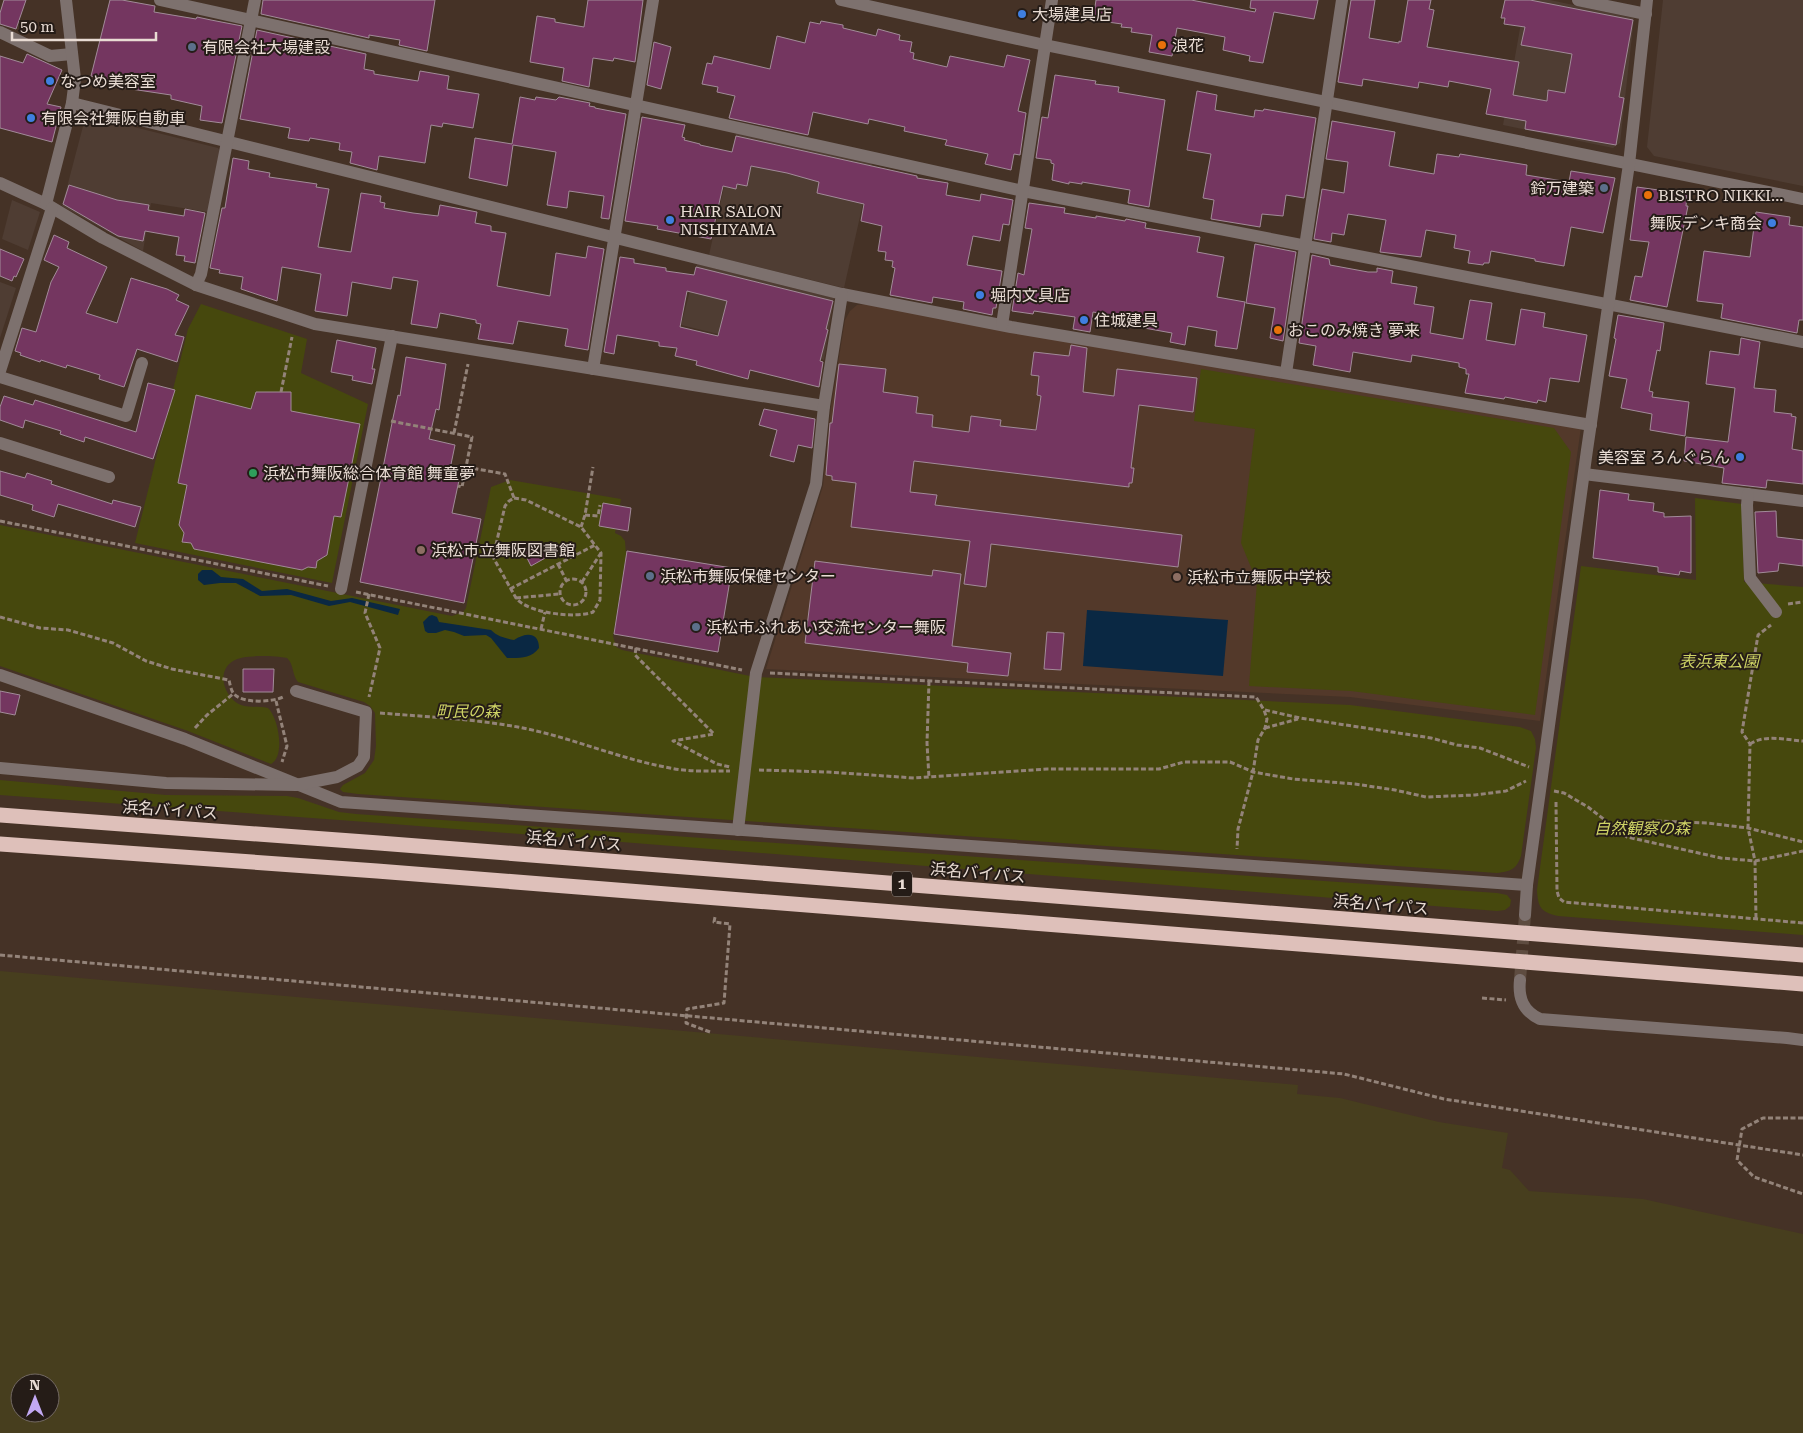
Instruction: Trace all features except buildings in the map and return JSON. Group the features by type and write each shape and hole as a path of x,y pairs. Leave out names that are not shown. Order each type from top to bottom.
{"highway":[{"name":"浜名バイパス","path":"0,815 1803,955"},
{"name":"1","path":"0,844 397,873 1803,984"}],"street":[{"path":"0,371 3,350 49,206 72,103 75,79 66,0"},
{"path":"160,0 1023,191 1803,342"},
{"path":"196,284 201,274 255,0"},
{"path":"593,368 653,0"},
{"path":"841,0 1045,45 1803,200"},
{"path":"1002,325 1052,0"},
{"path":"1286,373 1342,0"},
{"path":"1578,0 1646,14"},
{"path":"1525,915 1584,474 1629,164 1647,0"},
{"path":"0,32 50,56 72,54"},
{"path":"72,103 842,294 1002,325 1591,424"},
{"path":"0,183 49,206 110,242 196,284 315,324 824,406"},
{"path":"738,830 756,673 816,484 824,406 842,294"},
{"path":"340,589 392,336"},
{"path":"0,377 126,416 142,363"},
{"path":"0,443 109,477"},
{"path":"1584,474 1803,501"},
{"path":"1748,494 1750,578 1776,612"},
{"path":"0,675 185,739 341,802 1528,885"},
{"path":"0,768 166,783 296,785 337,777 358,766 364,757 366,712 296,691"},
{"path":"1520,980 1519,990 1522,1005 1527,1011 1540,1019 1803,1040"}],"path":[{"path":"281,392 292,337"},
{"path":"454,433 471,349"},
{"path":"375,418 472,437 462,487 458,486"},
{"path":"466,467 505,474 514,498"},
{"path":"581,527 593,467"},
{"path":"514,498 526,500 581,527 602,553 600,600 593,612 580,615 545,612 520,604 496,565 494,553 505,506 514,498"},
{"path":"585,514 598,516 600,505"},
{"path":"0,521 756,673 1256,697 1267,719 1265,728 1258,740 1253,772 1238,829 1236,865"},
{"path":"510,589 595,545"},
{"path":"582,582 602,553"},
{"path":"558,564 566,580"},
{"path":"577,579 582,582 586,592 582,602 577,605 566,603 559,594 559,589 566,580 577,579"},
{"path":"369,594 365,613 380,648 366,712 522,728 557,736 645,763 672,768 699,771 828,772 929,778 1047,769 1159,769 1184,762 1230,762 1253,772 1293,780 1363,785 1426,797 1475,795 1506,791 1543,773"},
{"path":"516,598 559,594"},
{"path":"541,629 545,612"},
{"path":"1756,918 1755,861 1748,828 1750,744 1742,732 1758,635 1776,622 1776,612"},
{"path":"0,617 40,628 68,630 113,643 146,661 172,669 229,680 233,694 243,700 276,701 296,691"},
{"path":"636,648 635,656 714,734 673,741 716,764 744,770"},
{"path":"929,681 926,743 929,778"},
{"path":"185,739 207,715 233,694"},
{"path":"276,701 287,746 277,777"},
{"path":"1264,710 1300,718 1430,738 1457,745 1480,748 1543,773"},
{"path":"1265,728 1300,718"},
{"path":"1750,744 1767,738 1803,742"},
{"path":"1541,789 1564,793 1588,807 1627,837 1721,858 1755,861 1803,851"},
{"path":"1556,802 1557,890 1559,898 1564,902 1803,923"},
{"path":"1611,825 1655,820 1707,823 1748,828 1803,842"},
{"path":"710,1032 686,1023 686,1016 687,1008 724,1003 730,924 714,922 715,917"},
{"path":"0,955 1344,1074 1444,1098 1803,1155"},
{"path":"1482,998 1505,1000"},
{"path":"1803,1118 1763,1118 1742,1129 1737,1160 1754,1177 1803,1194"}],"shaded area":[{"path":"1525,0 1550,0 1634,18 1620,143 1613,148 1503,125"},
{"path":"1663,0 1803,0 1803,186 1654,156 1647,147"},
{"path":"86,115 218,148 220,151 208,212 151,203 143,251 62,206"},
{"path":"736,133 872,163 844,288 709,255"},
{"path":"12,200 40,212 28,250 2,239"},
{"path":"697,264 834,298 824,360 681,325"},
{"path":"0,282 16,288 0,338"},
{"name":"浜松市立舞阪中学校","path":"868,304 1581,427 1540,721 1350,697 766,669 823,486 831,407 845,320 850,311 857,305"}],"green space":[{"name":"浜松市舞阪総合体育館 舞童夢","path":"201,304 307,339 301,373 368,404 332,583 135,543 188,329"},
{"path":"1201,369 1554,428 1571,452 1535,715 1351,691 1249,686 1257,582 1241,543 1255,429 1194,421"},
{"name":"町民の森","path":"510,480 621,499 615,533 625,541 626,555 613,636 616,647 622,650 755,677 1350,705 1520,727 1531,731 1535,739 1536,748 1521,856 1512,869 1497,873 358,794 343,792 340,789 343,785 365,773 374,760 376,746 375,713 364,702 298,682 291,663 287,658 244,657 233,661 228,666 223,678 230,697 235,702 244,706 268,708 272,713 279,736 279,745 276,760 271,764 188,731 0,666 0,525 452,616 463,612 466,608 491,487"},
{"path":"1695,498 1742,504 1744,582 1803,587 1803,935 1558,916 1544,911 1538,901 1537,890 1581,566 1696,580"},
{"path":"0,780 166,795 287,796 339,812 356,814 1497,893 1507,895 1511,900 1510,906 1505,910 1497,911 0,795"}],"sand":[{"path":"0,971 1298,1085 1297,1094 1340,1098 1439,1122 1508,1133 1502,1168 1510,1170 1529,1191 1643,1199 1803,1234 1803,1433 0,1433"}],"water":[{"path":"202,570 212,570 221,577 243,579 262,591 287,589 331,601 352,598 400,609 398,615 350,602 329,606 291,595 260,596 236,583 204,585 198,580 198,574"},
{"path":"1087,610 1228,620 1223,676 1083,666"},
{"path":"432,615 437,617 439,622 491,630 499,636 514,640 531,635 537,639 539,648 529,656 507,658 491,638 486,635 464,636 445,630 428,633 425,631 423,622"}],"tunnel":[{"path":"1520,980 1525,915"}],"place":[{"name":"大場建具店","path":"1022,14"},
{"name":"浪花","path":"1162,45"},
{"name":"有限会社大場建設","path":"192,47"},
{"name":"なつめ美容室","path":"50,81"},
{"name":"有限会社舞阪自動車","path":"31,118"},
{"name":"鈴万建築","path":"1604,188"},
{"name":"BISTRO NIKKI...","path":"1648,195"},
{"name":"HAIR SALON NISHIYAMA","path":"670,220"},
{"name":"舞阪デンキ商会","path":"1772,223"},
{"name":"堀内文具店","path":"980,295"},
{"name":"住城建具","path":"1084,320"},
{"name":"おこのみ焼き 夢来","path":"1278,330"},
{"name":"美容室 ろんぐらん","path":"1740,457"},
{"name":"浜松市舞阪総合体育館 舞童夢","path":"253,473"},
{"name":"浜松市立舞阪図書館","path":"421,550"},
{"name":"浜松市舞阪保健センター","path":"650,576"},
{"name":"浜松市立舞阪中学校","path":"1177,577"},
{"name":"浜松市ふれあい交流センター舞阪","path":"696,627"}],"park label":[{"name":"表浜東公園","path":"1719,661"},
{"name":"自然観察の森","path":"1642,828"}]}
